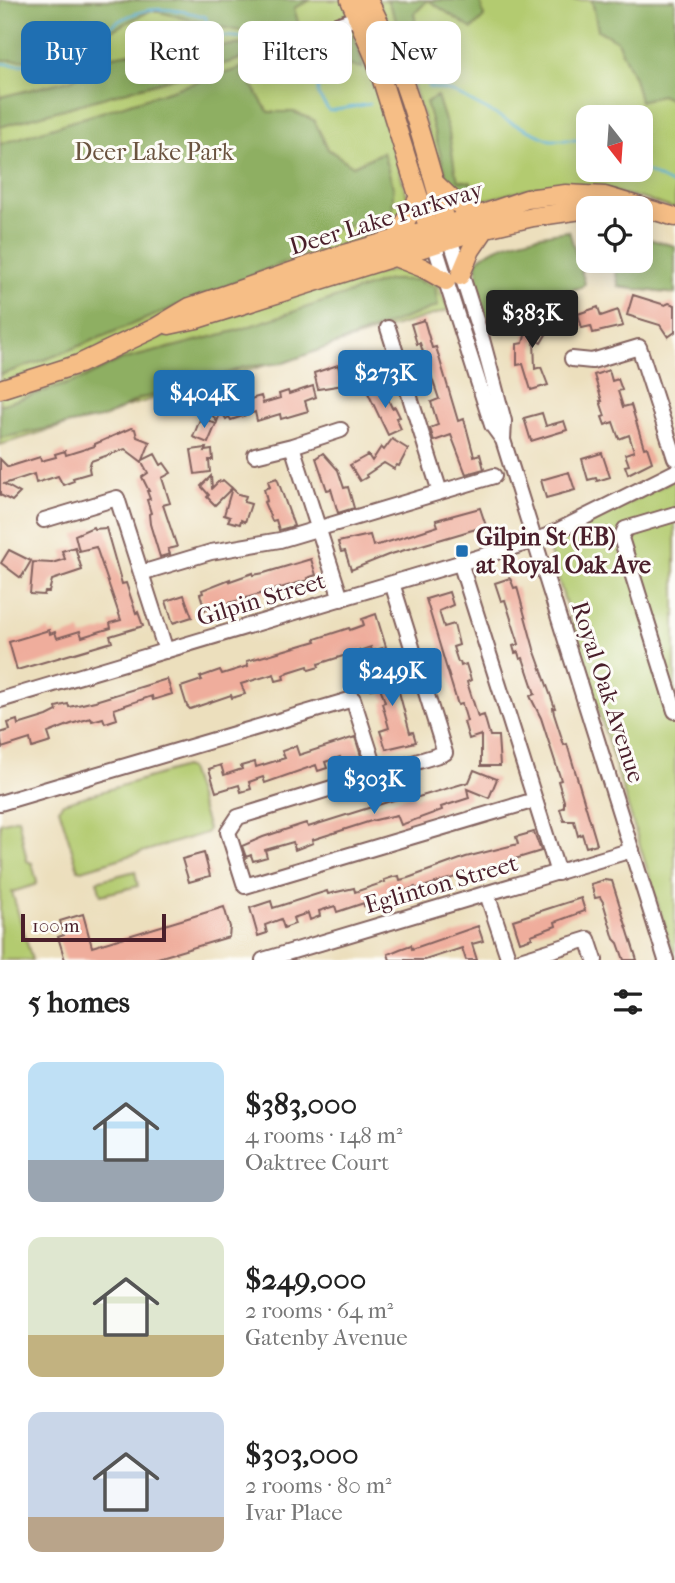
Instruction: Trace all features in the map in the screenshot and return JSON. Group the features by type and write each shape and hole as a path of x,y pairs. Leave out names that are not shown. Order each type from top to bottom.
{"main road":[{"name":"Royal Oak Avenue","path":"350,0 376,61 419,197 440,235"},
{"name":"Royal Oak Avenue","path":"369,0 409,101 434,182 440,235"},
{"path":"419,197 395,248 424,268 453,278 471,250 483,222 456,203 434,182"},
{"name":"Deer Lake Parkway","path":"0,389 79,364 155,328 190,307 334,257 395,248 440,235 483,222 527,199 566,194 605,196"},
{"name":"Deer Lake Parkway","path":"483,222 576,211"},
{"name":"Deer Lake Parkway","path":"653,212 675,217"}],"street":[{"path":"350,21 359,18"},
{"name":"Royal Oak Avenue","path":"440,235 453,278 482,339 504,421 503,440 666,960"},
{"path":"388,328 440,492"},
{"path":"572,359 592,361 639,347 675,458"},
{"path":"255,455 341,430"},
{"path":"292,446 341,599"},
{"name":"Gilpin Street","path":"0,700 534,540 675,472"},
{"path":"141,573 211,552 280,540 494,476"},
{"path":"44,520 117,498 166,651"},
{"path":"674,707 621,538 625,529 675,514"},
{"path":"460,562 558,873"},
{"path":"392,583 445,753 238,817 228,832 245,886 535,800"},
{"path":"0,803 353,699 377,774"},
{"name":"Eglinton Street","path":"263,960 632,850"},
{"path":"487,894 509,960"},
{"path":"520,960 588,939 595,960"}],"green space":[{"name":"Deer Lake Park","path":"0,0 344,0 366,49 366,84 375,84 407,195 408,201 396,227 333,248 191,303 73,360 0,383"},
{"path":"0,0 311,0 294,8 298,21 238,21 238,30 224,28 224,21 195,21 152,10 125,21 111,30 111,21 21,21 21,60 0,59"},
{"path":"377,0 675,0 675,209 653,202 653,196 632,196 569,186 532,188 490,199 464,201 445,184 413,84 461,84 461,21 387,21"},
{"path":"387,0 428,0 414,14 415,21 397,21"},
{"path":"428,0 480,0 484,17 472,29"},
{"path":"592,0 675,0 675,102 661,95 640,101 634,78 617,41 598,30"},
{"path":"352,35 358,48 363,68 352,66"},
{"path":"238,45 238,60 224,64 224,46"},
{"path":"125,54 125,84 152,84 0,127 0,97 54,84 111,84 113,56"},
{"name":"Deer Lake Park","path":"238,69 238,84 251,84 269,112 294,112 314,120 328,149 353,166 383,152 393,187 393,216 330,230 317,249 52,357 0,375 0,144 191,84 224,84 224,74"},
{"path":"437,96 449,133 455,171 459,180 471,182 472,194 459,198 449,186 426,102"},
{"path":"569,231 576,254 576,273 582,273 585,283 582,287 515,305 487,321 477,286 477,261 495,249 533,237"},
{"path":"653,240 675,246 675,294 619,287 616,273 653,273"},
{"path":"401,268 436,282 449,310 0,445 0,396 150,341 307,292"},
{"path":"389,280 416,280 435,287 438,306 284,363 244,367 180,391 141,398 106,417 0,438 0,405 80,380 118,361 235,331"},
{"path":"675,479 675,960 549,549 555,541"},
{"path":"184,767 189,769 208,829 206,833 78,869 59,808 63,803"},
{"path":"18,818 27,861 32,863 37,882 12,892 32,960 0,960 0,823"},
{"path":"135,871 138,886 101,895 97,881"}],"building":[{"path":"633,295 665,305 675,305 675,332 668,337 660,325 627,315"},
{"path":"568,298 575,319 554,325 548,304"},
{"path":"598,307 601,316 618,310 623,326 593,333 591,326 582,328 578,314"},
{"path":"529,313 551,326 541,343 534,339 535,369 541,367 548,385 531,390 523,364 517,365 517,344 523,343 526,332 520,328"},
{"path":"424,320 432,348 436,347 458,421 464,419 474,456 480,454 484,469 466,474 451,435 434,441 430,428 438,425 431,402 439,399 411,324"},
{"path":"351,358 360,361 358,367 372,371 366,389 361,377 357,390 343,385"},
{"path":"338,365 343,385 318,389 314,373"},
{"path":"609,370 612,381 618,379 622,390 618,391 623,407 631,405 644,448 647,447 652,462 628,474 625,466 629,465 625,454 634,451 629,435 619,439 613,422 605,425 602,401 594,375"},
{"path":"313,386 316,397 305,401 308,411 281,419 280,414 257,421 255,412 231,420 229,417 226,419 221,411 217,422 207,407 226,394 233,404 261,396 263,403 280,398 279,394 288,391 289,394"},
{"path":"382,386 392,408 395,407 400,417 396,418 401,429 388,435 368,393"},
{"path":"542,413 546,426 564,421 567,430 531,441 524,418"},
{"path":"201,417 216,424 208,443 193,437"},
{"path":"131,428 135,429 137,437 150,442 143,460 155,454 161,465 164,463 171,473 162,478 170,503 163,505 177,547 168,549 170,554 160,557 150,524 151,513 147,500 150,499 149,491 142,477 148,473 142,462 125,449 91,461 90,473 73,478 74,481 63,485 58,476 36,483 34,474 4,484 20,493 12,501 0,495 0,459 8,467 40,457 41,461 65,451 66,455 95,446"},
{"path":"392,439 408,449 399,466 394,469 384,463 360,481 350,465 368,455 372,461 381,447 384,450"},
{"path":"206,448 205,451 212,450 210,472 195,474 191,450"},
{"path":"323,453 338,470 344,488 348,487 354,508 338,513 331,489 327,490 316,458"},
{"path":"602,453 610,477 597,481 596,478 588,480 582,459"},
{"path":"569,472 575,490 546,498 541,480"},
{"path":"211,476 212,488 223,480 232,488 215,505 201,486"},
{"path":"277,478 294,526 279,530 264,502 267,501 264,489 270,487 268,481"},
{"path":"232,488 238,494 246,496 244,502 251,504 245,522 241,520 240,524 228,521 230,517 224,515"},
{"path":"480,508 486,526 388,555 351,570 345,551 341,552 338,542 370,535 373,546 438,526 436,520"},
{"path":"93,527 106,528 122,584 126,583 143,626 110,636 112,642 17,670 9,642 49,630 50,634 55,632 57,638 80,631 82,637 111,628 110,623 121,620 96,547 79,551 75,535"},
{"path":"75,547 82,570 52,580 49,592 44,595 30,594 33,562 52,563 65,559 62,551"},
{"path":"9,550 31,561 21,578 1,563"},
{"path":"311,559 316,575 307,578 308,580 205,610 200,594 203,593 202,590 230,579 264,573"},
{"path":"510,578 514,588 517,587 534,649 555,708 554,714 564,745 567,744 597,844 586,847 582,834 578,836 574,821 564,821 560,809 564,807 558,781 561,780 541,718 530,696 535,694 523,658 520,659 518,652 515,653 513,646 519,644 505,600 501,601 495,583"},
{"path":"449,592 453,605 439,611 444,627 454,624 459,645 453,647 461,666 466,664 471,680 467,682 478,717 484,715 490,736 498,736 500,766 481,766 481,735 469,739 462,704 458,705 426,599"},
{"path":"184,595 192,617 173,623 166,601"},
{"path":"376,614 386,647 372,651 371,647 318,664 319,667 309,670 308,666 289,672 283,675 284,679 276,681 274,674 241,684 245,694 232,698 231,695 190,709 187,706 181,687 202,680 200,677 220,670 222,674 248,666 247,661 364,625 362,619"},
{"path":"391,662 410,733 413,732 416,742 386,749 380,731 389,728 382,703 385,702 380,687 371,689 367,677 376,674 374,668"},
{"path":"167,679 172,694 153,700 152,696 114,709 117,719 105,723 103,718 92,721 91,718 71,724 48,733 51,742 32,748 30,739 2,748 0,733 10,730 8,723 17,720 18,725 47,716 57,711 56,707 95,701"},
{"path":"355,737 361,756 342,763 340,757 325,762 327,768 318,771 316,765 265,783 263,777 249,782 251,789 241,792 239,785 216,792 209,769 221,765 224,775 255,762 256,767 285,758 282,751 296,746 299,755"},
{"path":"474,770 497,779 489,798 467,789 469,798 401,825 397,815 371,821 312,840 313,843 295,850 293,842 265,850 267,857 253,861 251,855 246,857 242,846 306,823 308,827 413,794 415,798 469,782"},
{"path":"534,832 541,851 416,889 415,887 364,906 364,903 337,912 335,906 319,911 320,916 310,920 308,913 293,918 295,924 284,928 281,919 265,925 267,933 258,936 250,908 271,901 273,908 327,891 328,894 354,888 355,892 393,877 399,876 400,880 408,878 466,857 518,844 516,837"},
{"path":"204,853 210,876 189,882 182,859"},
{"path":"604,880 612,881 637,960 624,960 614,939 603,902 600,897 595,898 591,884"},
{"path":"581,898 585,911 555,922 556,926 520,942 513,920"},
{"path":"224,907 230,927 229,937 151,960 65,960 58,937 64,935 60,921 83,914 92,947"},
{"path":"478,926 483,941 472,944 477,960 466,960 462,948 425,960 390,960 388,954 400,949 411,945 412,949"}],"waterway":[{"path":"0,63 60,63 119,21 145,11 172,10 206,17 207,35 293,41 308,48 317,65 318,95 329,111 370,104"},
{"path":"428,87 453,92 550,140 576,140"},
{"path":"653,175 675,186"}],"place":[{"name":"Gilpin St (EB) at Royal Oak Ave","path":"462,551"}]}
